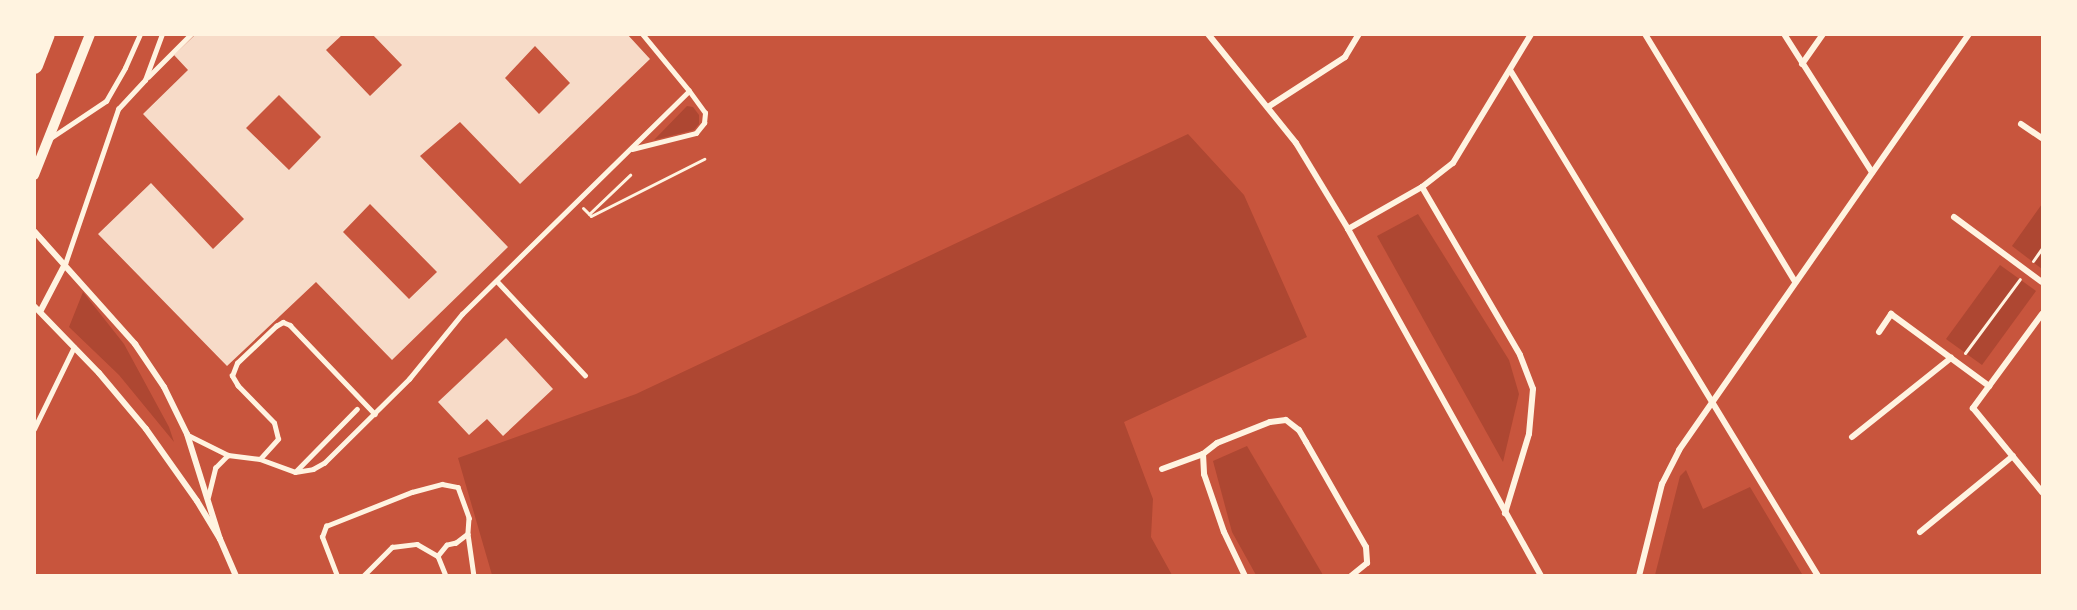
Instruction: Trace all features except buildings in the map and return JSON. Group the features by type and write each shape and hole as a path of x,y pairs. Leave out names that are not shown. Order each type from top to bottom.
{"highway":[{"path":"34,65 46,34"}],"street":[{"path":"34,175 90,34"},
{"path":"1208,34 1296,143 1347,229 1541,576"},
{"path":"1268,107 1345,57 1359,34"},
{"path":"1347,229 1422,187 1453,163 1532,34"},
{"path":"1645,34 1796,282"},
{"path":"1784,34 1872,172"},
{"path":"1803,64 1823,34"},
{"path":"1639,576 1662,484 1679,450 1969,34"},
{"path":"1510,70 1818,576"},
{"path":"2021,124 2042,137"},
{"path":"1422,187 1520,355 1533,389 1528,434 1504,513"},
{"path":"1954,217 2043,282"},
{"path":"34,231 140,351 164,387 187,434 219,539 236,576"},
{"path":"41,310 65,264"},
{"path":"34,306 41,310 152,438 219,539"},
{"path":"1879,332 1891,314 1989,386"},
{"path":"2043,314 1973,408 2043,492"},
{"path":"1852,437 1951,358"},
{"path":"1162,469 1203,454 1217,443 1238,434 1270,422 1286,420 1306,441 1366,547 1367,563 1351,576"},
{"path":"1203,454 1204,474 1224,532 1245,576"},
{"path":"1920,532 2013,456"}],"lane":[{"path":"50,138 106,101 125,68 140,34"},
{"path":"145,80 162,34"},
{"path":"65,264 118,109 191,34"},
{"path":"632,149 696,133 705,123 705,113 642,34"},
{"path":"187,434 228,455 260,459 295,471 313,470 324,463 409,379 462,314 689,92"},
{"path":"497,281 585,375"},
{"path":"260,459 278,439 274,423 238,386 232,376 237,363 283,322 290,325 375,414"},
{"path":"34,429 74,347"},
{"path":"295,471 357,409"},
{"path":"207,498 214,468 228,455"},
{"path":"337,576 322,537 326,526 412,492 442,484 458,487 469,519 468,534 474,576"},
{"path":"438,556 447,545 456,543 468,534"},
{"path":"363,576 392,547 417,544 438,556 446,576"}],"path":[{"path":"577,203 591,216 704,159"},
{"path":"589,214 630,176"},
{"path":"1958,364 2026,270"}],"shaded area":[{"path":"687,106 693,107 699,115 699,124 694,130 654,140"},
{"path":"1188,134 1244,195 1307,337 1124,422 1153,499 1151,537 1172,575 492,575 458,458 636,394"},
{"path":"2042,204 2042,269 2012,246"},
{"path":"1418,214 1509,360 1519,394 1503,462 1377,236"},
{"path":"2000,265 2036,291 1982,365 1946,339"},
{"path":"83,292 124,344 169,427 174,442 119,375 69,327"},
{"path":"1247,446 1323,575 1256,575 1232,532 1213,461"},
{"path":"1686,470 1703,509 1750,487 1802,574 1655,575 1680,476"}]}
